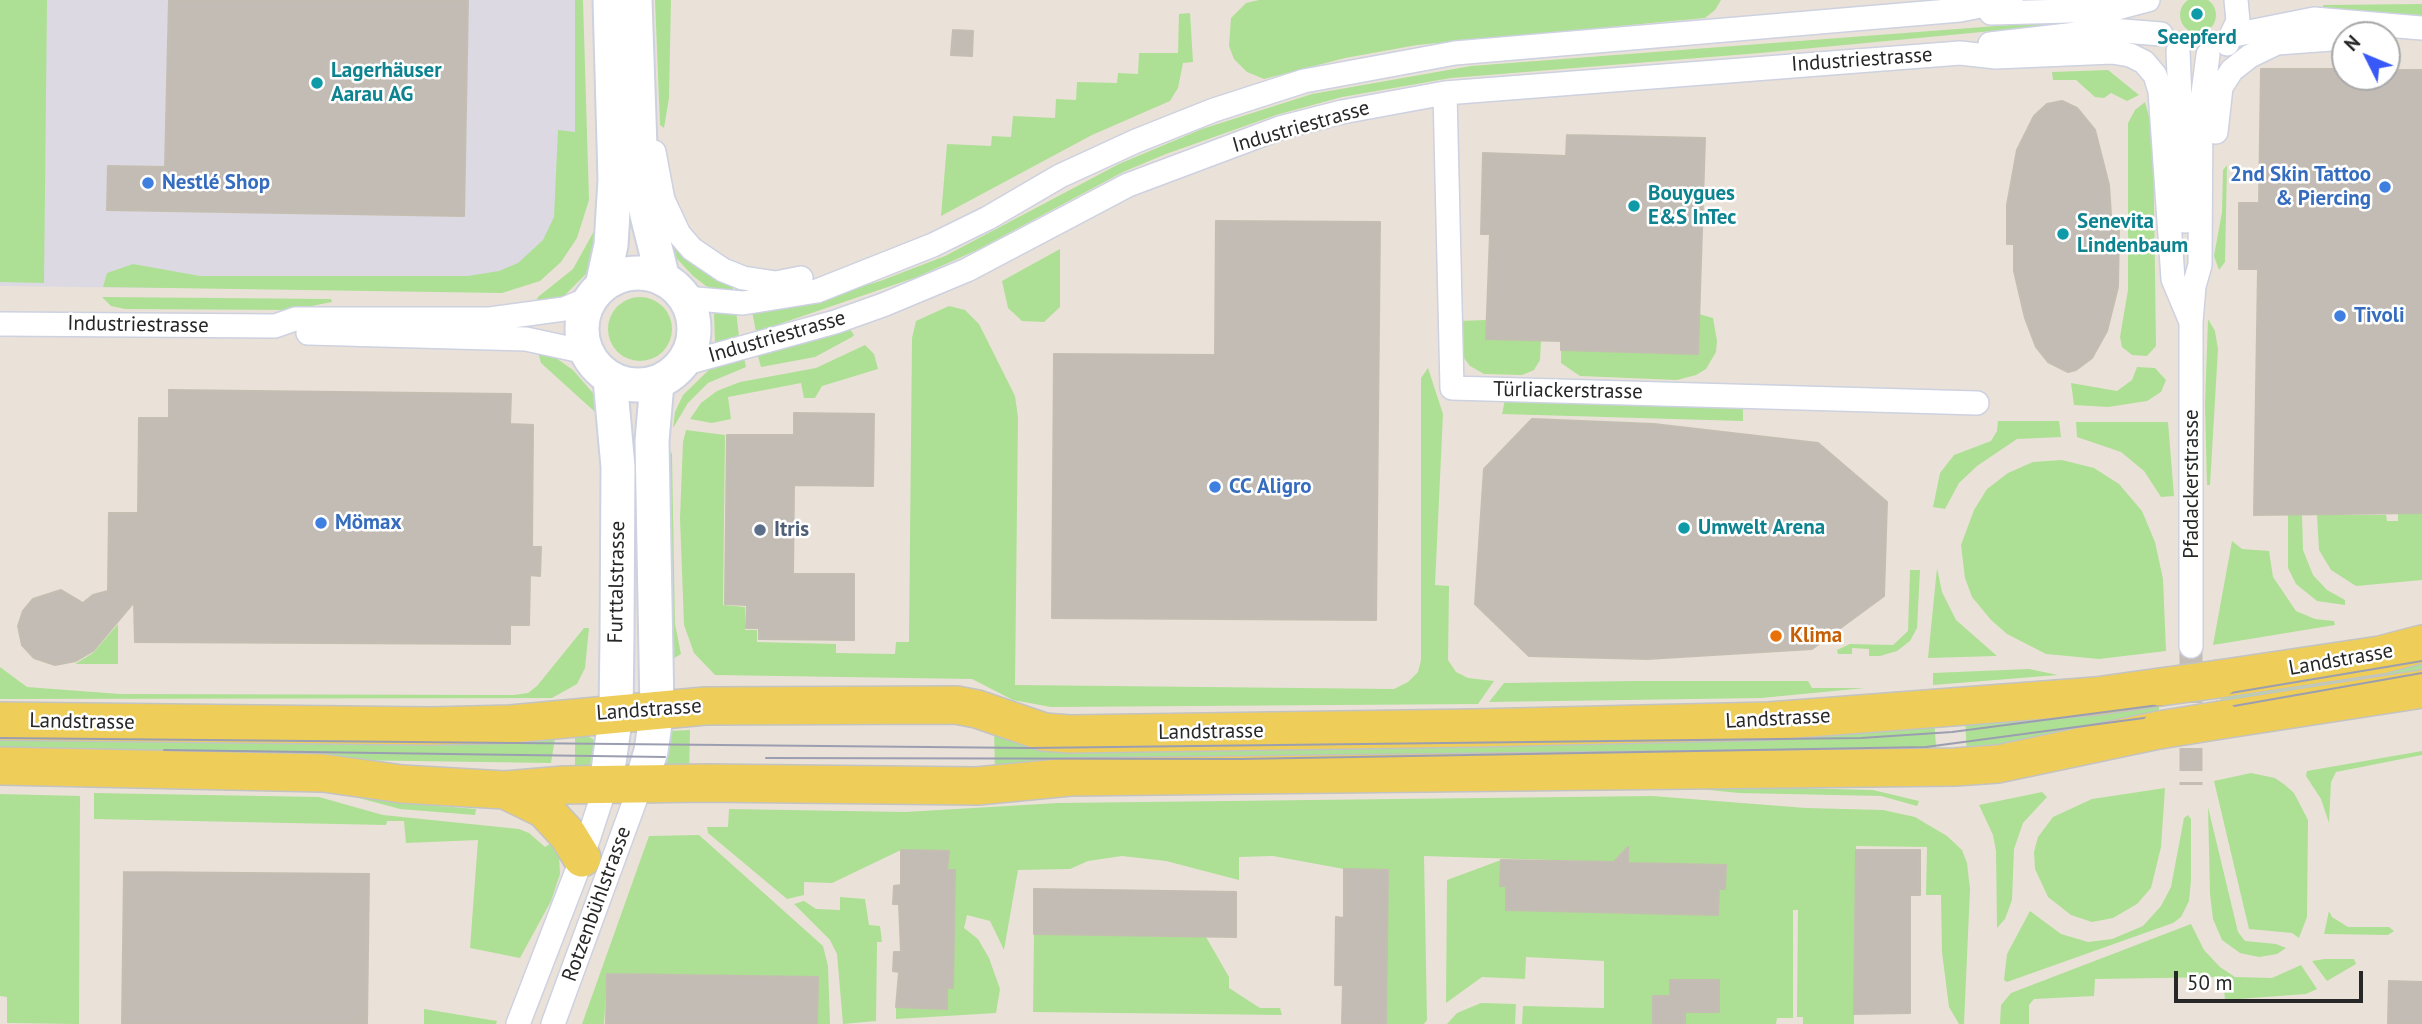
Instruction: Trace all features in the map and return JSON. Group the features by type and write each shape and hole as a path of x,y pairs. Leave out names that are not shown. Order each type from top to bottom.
{"main road":[{"path":"610,0 615,180 611,245 597,292 584,313 582,328 586,352 598,370 610,379 641,386 670,373 691,348 694,331 692,314 674,288 646,215 641,176 635,0"},
{"path":"597,292 633,273 674,288"},
{"name":"Furttalstrasse","path":"623,785 651,751 657,710 652,441 670,373"},
{"name":"Furttalstrasse","path":"610,379 618,467 616,713 623,785"},
{"name":"Landstrasse","path":"0,721 431,726 511,724 705,706 956,705 977,709 1044,732 1070,734 1769,721 2095,696 2380,655 2422,644"},
{"name":"Landstrasse","path":"0,766 317,773 402,784 505,790 623,785 977,786 1070,777 1955,767 1998,764 2159,730 2422,690"},
{"path":"505,790 544,809 568,835 582,858"}],"street":[{"name":"Industriestrasse","path":"635,0 650,58 652,137 657,177 671,219 692,249 723,270 743,278 776,283 874,269"},
{"name":"Industriestrasse","path":"674,288 743,303 817,291 966,229 1060,176 1136,141 1214,110 1304,81 1455,53 1960,10 2011,0"},
{"name":"Industriestrasse","path":"1960,10 2003,14 2110,10 2148,0"},
{"path":"2160,0 2157,22 2161,34 2178,51 2193,56 2208,55 2227,44 2234,35 2238,21 2236,0"},
{"path":"2234,35 2314,19 2411,28"},
{"name":"Industriestrasse","path":"1960,53 1994,43 2111,30 2161,34"},
{"name":"Pfadackerstrasse","path":"2197,276 2207,254 2214,214 2217,108 2221,88 2232,70 2250,56 2277,43 2331,39"},
{"name":"Pfadackerstrasse","path":"2178,51 2187,265 2197,276"},
{"name":"Industriestrasse","path":"670,373 883,305 967,270 1128,185 1280,128 1342,111 1445,93 1960,53 1996,57 2112,52 2130,55 2144,62"},
{"name":"Pfadackerstrasse","path":"2190,646 2191,322 2197,276 2201,108 2208,55"},
{"name":"Pfadackerstrasse","path":"2144,62 2155,75 2160,91 2173,279 2191,322"},
{"name":"Türliackerstrasse","path":"1445,93 1452,388 1977,403"},
{"name":"Industriestrasse","path":"275,326 295,318 490,319 564,309 597,292"},
{"name":"Industriestrasse","path":"0,324 275,326 291,332 526,340 586,352"},
{"name":"Rotzenbühlstrasse","path":"517,1024 582,858 623,785"},
{"name":"Rotzenbühlstrasse","path":"553,1024 623,785"}],"shaded area":[{"path":"0,0 581,0 586,176 533,283 151,288 0,286"}],"green space":[{"path":"2198,-3 2211,2 2216,15 2211,28 2198,33 2185,28 2180,15 2185,2"},
{"path":"0,0 47,0 44,283 0,282"},
{"path":"575,0 583,0 589,200 577,238 561,262 540,281 502,293 103,287 107,273 133,264 200,276 468,276 499,271 518,263 543,240 554,217 558,130 575,132"},
{"path":"655,0 671,0 669,98 664,128 660,125"},
{"path":"1259,0 1721,0 1715,10 1705,18 1417,45 1345,58 1264,79 1247,72 1234,59 1229,46 1231,18 1246,3"},
{"path":"2422,4 2422,15 2323,12 2323,5"},
{"path":"1190,13 1193,62 1183,63 1178,88 1170,101 1092,135 941,216 947,144 991,146 992,136 1011,137 1013,116 1055,118 1056,99 1076,100 1077,82 1117,83 1118,73 1138,74 1139,53 1178,53 1179,14"},
{"path":"2075,20 2098,21 1760,53 1451,78 1342,97 1276,115 1166,154 1123,172 977,250 917,277 756,332 752,311 829,297 945,256 1119,164 1202,129 1312,94 1471,66"},
{"path":"2108,70 2139,95 2127,101 2111,93 2104,98 2095,97 2076,80 2053,80 2052,72"},
{"path":"2145,102 2153,131 2156,346 2147,356 2132,355 2122,347 2120,337 2128,290 2128,123 2135,110"},
{"path":"2227,165 2225,262 2219,270 2214,256 2222,212 2223,170"},
{"path":"599,222 588,272 563,297 534,305 538,297 573,269"},
{"path":"666,231 705,272 733,285 733,295 706,286 693,276 667,248"},
{"path":"1060,249 1060,307 1044,322 1022,321 1008,308 1002,281"},
{"path":"102,297 331,299 332,302 291,310 125,309 111,306"},
{"path":"634,297 646,297 663,306 670,317 670,341 663,352 646,361 634,361 622,356 613,347 608,335 608,323 613,311 622,302"},
{"path":"949,306 965,310 979,324 1015,396 1018,417 1015,685 1394,689 1408,682 1418,672 1421,660 1421,378 1428,368 1443,414 1435,585 1449,586 1448,660 1456,672 1468,678 1494,681 1478,704 1051,707 1013,700 972,679 715,675 694,653 684,625 680,518 683,442 686,430 725,435 723,605 745,607 745,630 757,630 757,642 836,644 836,653 895,654 896,642 909,642 912,338 916,321"},
{"path":"736,310 739,337 715,343 714,313"},
{"path":"1699,314 1713,318 1717,341 1716,352 1706,369 1696,375 1677,380 1580,376 1561,363 1561,350 1697,354"},
{"path":"2208,319 2215,331 2218,349 2210,485 2207,485 2205,405"},
{"path":"1487,320 1541,340 1540,360 1534,370 1522,375 1484,374 1470,366 1461,354 1457,321"},
{"path":"850,329 854,335 852,337 815,357 761,367 757,353"},
{"path":"865,345 874,354 878,369 822,386 815,398 804,398 801,383 728,397 731,419 712,423 690,419 701,403 717,391 740,382 816,368"},
{"path":"538,352 549,353 573,370 593,393 595,412 541,363"},
{"path":"744,357 746,367 708,383 688,403 673,428 675,412 683,395 713,366"},
{"path":"2137,367 2155,368 2166,380 2161,392 2147,401 2108,407 2074,405 2071,383 2117,391 2132,380"},
{"path":"1505,400 1743,405 1743,421 1502,414"},
{"path":"1998,421 2059,421 2061,437 2017,439 1977,466 1959,483 1945,509 1933,507 1940,473 1954,455 1991,441 1997,431"},
{"path":"2076,422 2168,422 2174,496 2161,497 2144,471 2121,452 2077,437"},
{"path":"669,448 672,454 675,624 681,654 671,660"},
{"path":"2062,460 2094,468 2119,484 2142,511 2155,542 2163,579 2166,651 2099,659 2046,654 2007,634 1972,597 1965,578 1961,545 1974,510 1987,489 2008,473 2033,462"},
{"path":"2398,513 2422,513 2422,580 2356,586 2331,570 2319,550 2317,515 2386,515 2387,521 2398,521"},
{"path":"2288,515 2302,515 2303,550 2313,575 2327,590 2345,600 2345,605 2317,601 2296,584 2288,568"},
{"path":"2232,541 2242,549 2269,551 2273,577 2296,611 2315,619 2334,621 2335,625 2213,645"},
{"path":"1937,568 1942,592 1956,620 1997,656 1928,658"},
{"path":"1910,570 1920,570 1917,628 1910,641 1897,651 1880,656 1869,656 1869,649 1852,648 1852,654 1838,654 1837,650 1850,644 1893,645 1908,631"},
{"path":"118,624 118,664 75,664 93,653"},
{"path":"584,628 589,628 585,668 577,684 552,698 0,699 0,667 27,687 120,694 514,695 528,693 537,686"},
{"path":"2422,654 2422,680 2221,712 2220,688"},
{"path":"2029,669 2058,675 1933,685 1933,673"},
{"path":"1808,681 1812,688 1865,688 1761,698 1489,702 1504,683"},
{"path":"2159,696 2159,722 1967,758 1965,715"},
{"path":"1934,718 1937,759 995,776 994,728"},
{"path":"0,730 555,738 551,763 0,755"},
{"path":"575,730 597,741 590,768 575,771"},
{"path":"690,730 689,775 656,764 669,731"},
{"path":"2422,751 2422,755 2336,772 2331,782 2329,823 2321,799 2306,776 2307,771"},
{"path":"2251,773 2275,778 2285,785 2294,793 2308,820 2307,917 2299,938 2292,933 2249,929 2214,781"},
{"path":"1649,784 1873,790 1919,801 1917,806 1881,796 1739,793"},
{"path":"2165,788 2161,847 2151,888 2137,904 2113,918 2092,922 2071,915 2048,897 2035,869 2034,852 2038,837 2053,817 2092,799"},
{"path":"333,791 415,804 476,809 475,815 400,809"},
{"path":"2042,792 2047,797 2023,823 2014,849 2012,900 2005,919 1997,928 1996,851 1993,835 1979,805"},
{"path":"94,793 319,797 383,815 519,829 529,833 545,847 553,842 559,855 560,874 551,901 520,958 470,948 478,840 406,843 404,821 387,821 386,825 94,819"},
{"path":"0,794 80,796 79,1024 7,1023 7,997 0,996"},
{"path":"1652,796 1806,808 1883,810 1915,817 1947,836 1962,850 1967,863 1970,889 1964,1024 1959,1024 1949,1007 1942,952 1941,895 1926,895 1927,847 1856,846 1854,1024 1803,1024 1803,1017 1797,1017 1798,910 1793,910 1793,1018 1777,1018 1776,1024 1522,1024 1523,1006 1604,1008 1604,961 1526,957 1525,979 1482,977 1446,1003 1447,880 1501,860 1500,886 1506,886 1506,910 1725,888 1726,865 1628,863 1628,856 1621,856 1614,862 1424,856 1427,1020 1424,1024 1386,1024 1344,869 1273,856 1239,857 1239,880 1166,861 1122,856 1088,861 1070,869 1018,870 1004,950 990,921 967,915 964,928 978,939 989,958 1000,989 996,1013 896,1019 896,1007 947,1009 947,988 953,988 955,870 947,870 948,851 901,850 832,883 804,882 804,895 787,899 708,833 707,827 728,827 729,809 905,812 1058,803"},
{"path":"2208,807 2238,932 2245,941 2276,944 2286,948 2277,954 2259,957 2240,953 2222,940 2213,919 2210,894"},
{"path":"2188,815 2191,819 2191,880 2189,901 2181,917 2173,923 2007,982 2004,980 2007,954 2030,911 2061,934 2088,942 2112,939 2143,926 2161,906 2171,887 2184,818"},
{"path":"699,835 823,946 828,966 830,1024 817,1024 817,977 607,974 604,1024 582,1024 649,836"},
{"path":"840,897 865,899 869,925 880,926 882,942 877,942 876,1021 843,1024 837,954 830,940 794,904 804,901 816,909 840,910"},
{"path":"2329,911 2332,917 2348,927 2389,927 2394,931 2388,935 2324,934"},
{"path":"2191,924 2204,950 2220,967 2235,977 2272,978 2301,965 2317,989 2306,994 2225,1000 2223,977 2095,979 2094,996 2034,999 2029,1005 2029,1024 2000,1024 2001,1005 2011,993"},
{"path":"1034,934 1206,937 1229,977 1229,988 1260,1008 1280,1008 1282,1015 1033,1012"},
{"path":"2354,959 2356,964 2327,981 2312,961"},
{"path":"1481,1003 1516,1004 1515,1024 1447,1024 1457,1013"},
{"path":"424,1009 497,1021 496,1024 424,1024"}],"building":[{"name":"Lagerhäuser Aarau AG","path":"169,0 468,0 464,216 107,210 108,166 165,167"},
{"path":"953,30 973,31 972,56 951,55"},
{"name":"Tivoli","path":"2261,69 2331,69 2331,91 2401,91 2401,70 2422,70 2422,513 2254,515 2258,269 2239,269 2239,203 2259,203"},
{"name":"Senevita Lindenbaum","path":"2062,101 2077,108 2095,130 2109,185 2112,230 2119,230 2118,287 2107,331 2092,358 2076,370 2068,372 2048,362 2036,347 2025,318 2014,271 2014,244 2007,244 2007,205 2017,150 2034,116 2047,104"},
{"name":"Bouygues E&S InTec","path":"1567,135 1705,138 1698,354 1561,350 1561,341 1486,339 1490,234 1481,234 1483,153 1566,156"},
{"name":"CC Aligro","path":"1216,221 1380,222 1376,620 1052,618 1054,354 1215,355"},
{"name":"Mömax","path":"169,390 511,394 510,424 533,425 532,547 541,547 540,576 530,575 529,625 510,625 510,644 135,642 134,602 93,651 76,661 55,665 34,658 22,645 18,626 23,611 33,599 61,590 83,603 93,595 108,591 109,513 138,513 139,418 169,418"},
{"name":"Itris","path":"794,413 874,414 873,486 794,485 793,574 854,574 854,640 759,639 759,628 746,628 747,605 725,604 727,435 794,435"},
{"name":"Umwelt Arena","path":"1532,419 1654,424 1818,443 1887,502 1884,596 1812,649 1647,659 1529,656 1475,604 1484,469"},
{"path":"1628,847 1628,863 1726,865 1725,889 1719,889 1718,915 1506,910 1506,886 1500,886 1501,860 1614,862"},
{"path":"901,850 949,851 947,870 955,870 953,988 947,988 947,1009 896,1007 899,972 893,971 894,952 901,952 899,904 893,904 894,886 901,885"},
{"path":"1856,850 1920,850 1920,895 1910,895 1910,1013 1854,1014"},
{"path":"1344,869 1388,870 1386,1024 1342,1024 1343,985 1335,985 1336,917 1344,918"},
{"path":"124,872 369,874 367,1024 122,1024"},
{"path":"1034,889 1236,892 1236,937 1034,934"},
{"path":"607,974 818,977 817,1024 606,1024"},
{"path":"1670,980 1719,980 1719,1012 1685,1012 1685,1024 1653,1024 1653,996 1670,996"},
{"path":"2389,981 2422,982 2422,1024 2388,1024"}],"tunnel":[{"path":"2191,646 2191,785"}],"tram line":[{"path":"0,738 1030,748 1861,738 1952,732 2159,705 2422,661"},
{"path":"766,758 1240,759 1926,747 2234,706 2422,673"},
{"path":"164,750 665,757"}],"place":[{"name":"Seepferd","path":"2197,14"},
{"name":"Lagerhäuser Aarau AG","path":"317,83"},
{"name":"Nestlé Shop","path":"148,183"},
{"name":"2nd Skin Tattoo & Piercing","path":"2385,187"},
{"name":"Bouygues E&S InTec","path":"1634,206"},
{"name":"Senevita Lindenbaum","path":"2063,234"},
{"name":"Tivoli","path":"2340,316"},
{"name":"CC Aligro","path":"1215,487"},
{"name":"Mömax","path":"321,523"},
{"name":"Umwelt Arena","path":"1684,528"},
{"name":"Itris","path":"760,530"},
{"name":"Klima","path":"1776,636"}]}
